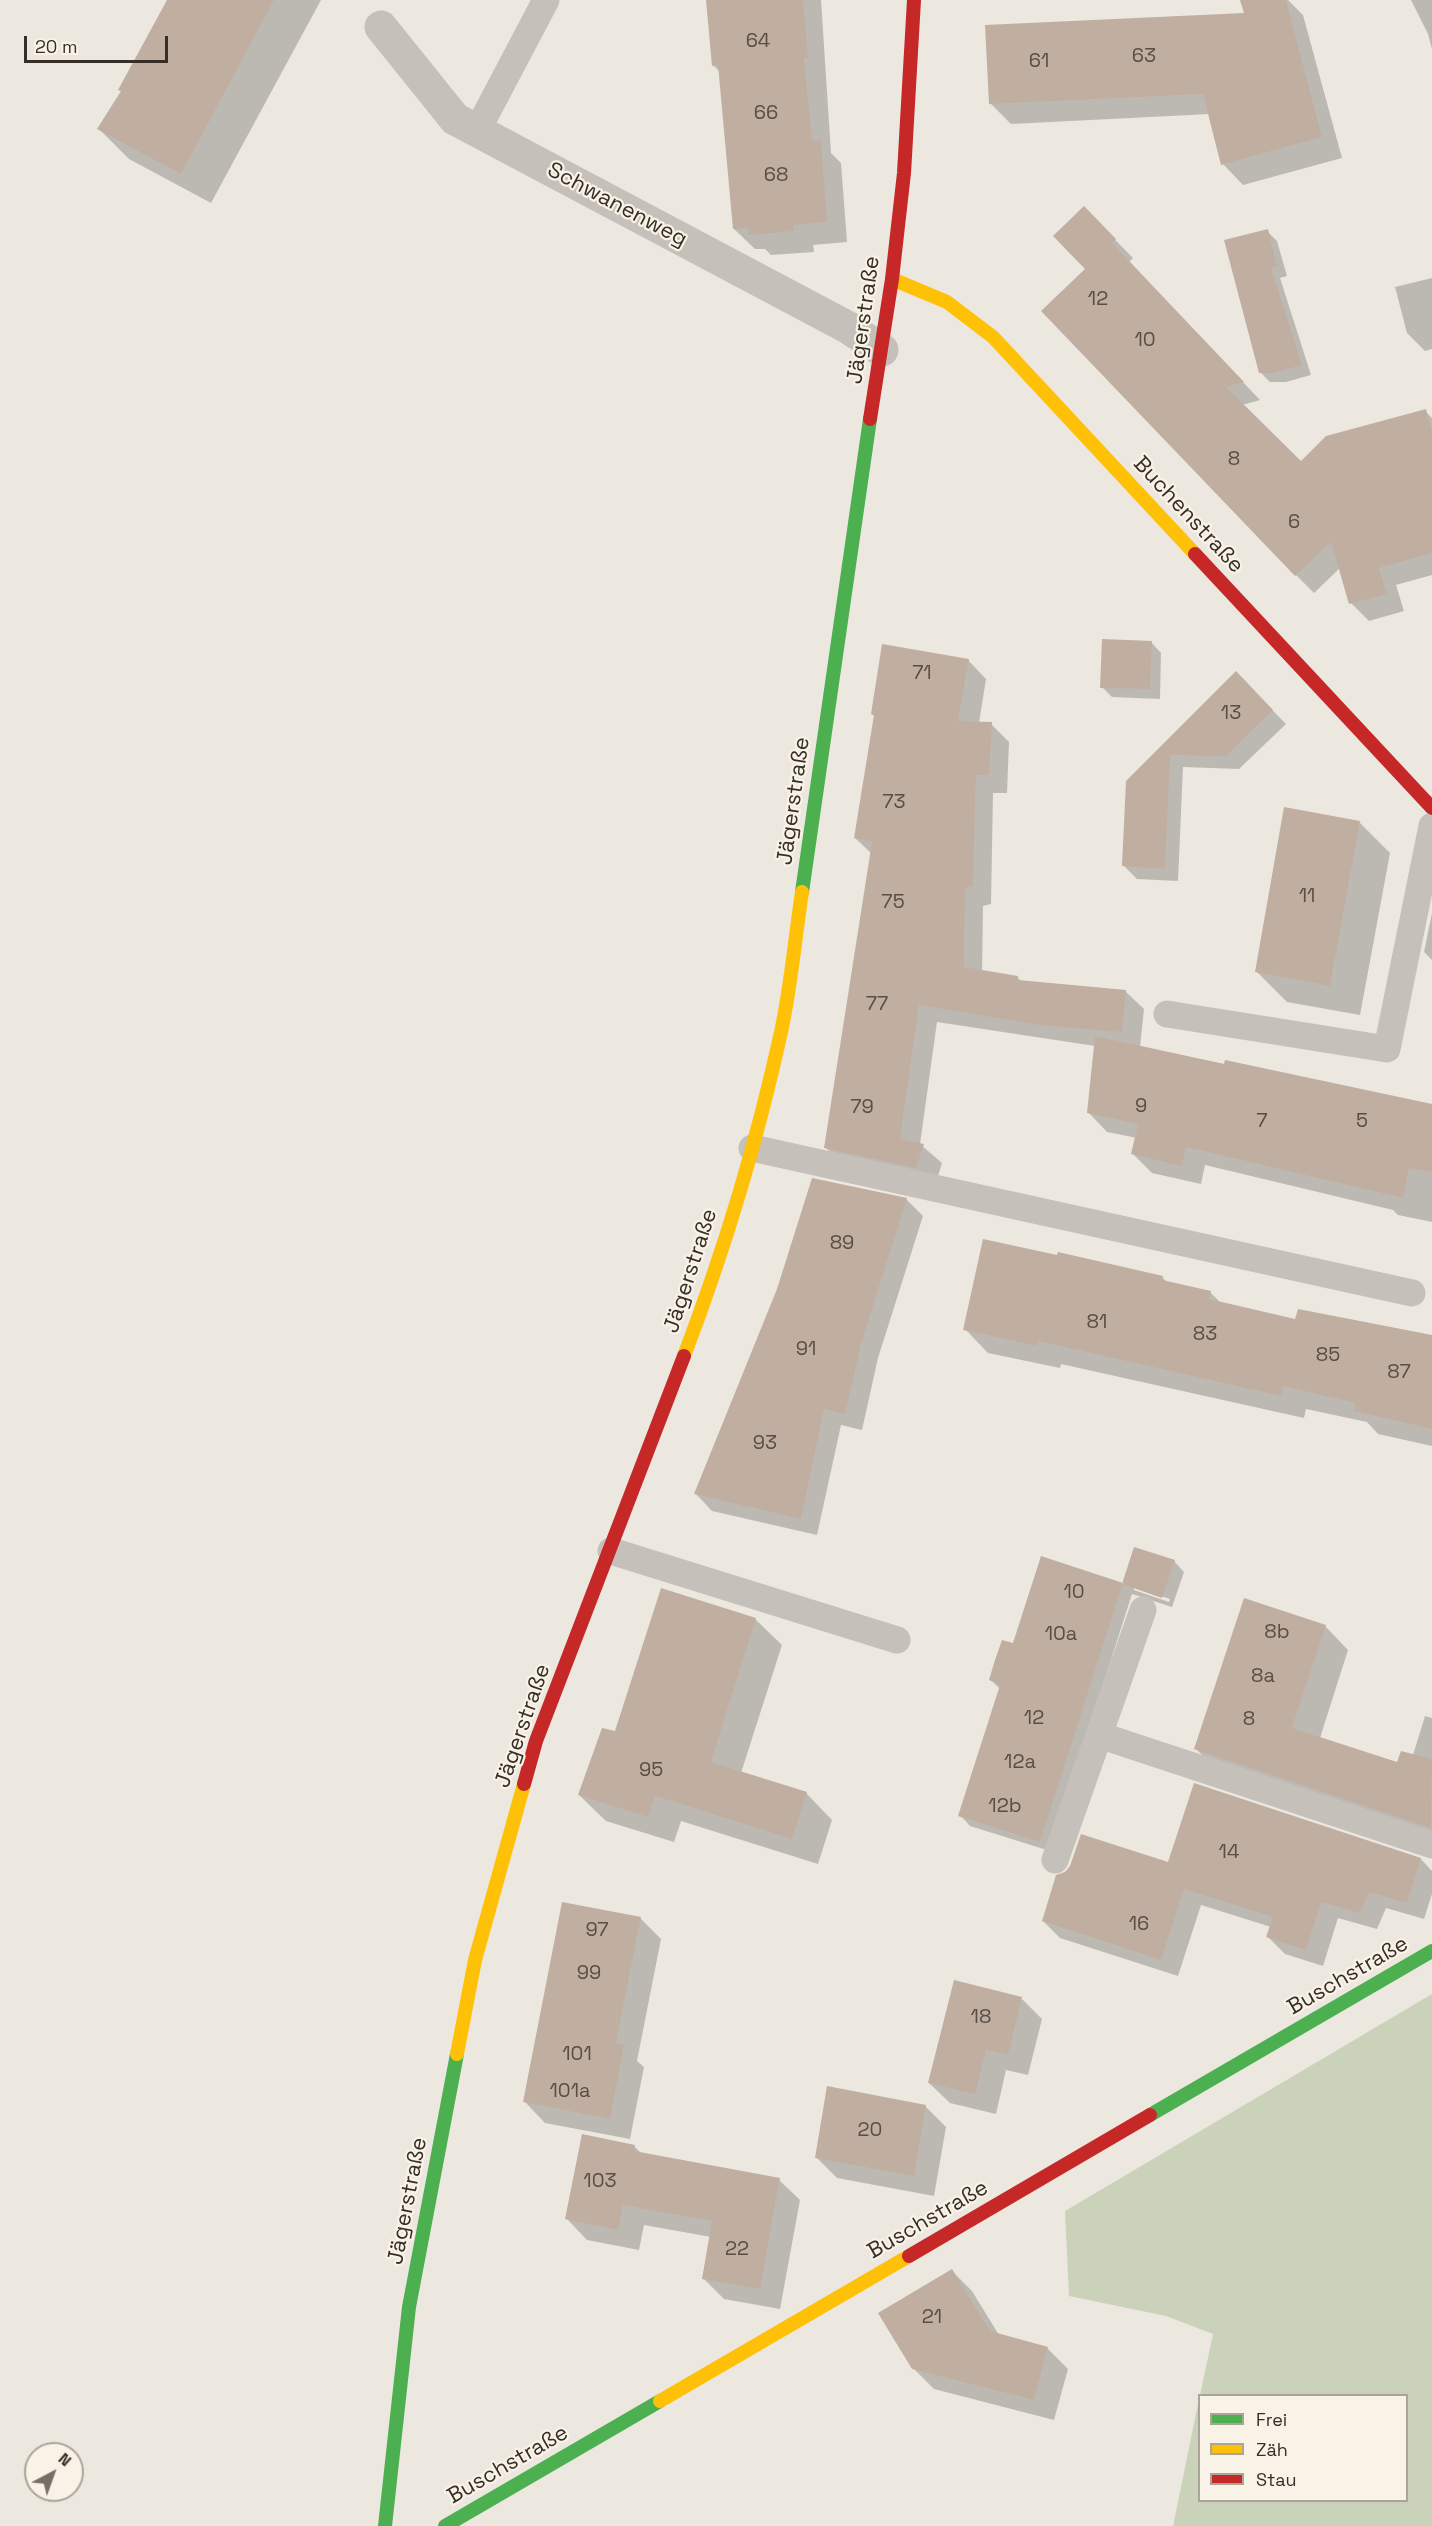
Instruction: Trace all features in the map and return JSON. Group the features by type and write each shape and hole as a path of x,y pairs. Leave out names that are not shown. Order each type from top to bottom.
{"street":[{"name":"Jägerstraße","path":"385,2526 409,2307 475,1960 536,1741 611,1551 708,1293 752,1148 781,1030 818,787 858,490 892,279 905,161 914,0"},
{"name":"Schwanenweg","path":"381,27 455,119 849,328 882,350"},
{"name":"Buchenstraße","path":"892,279 947,302 993,337 1432,808"},
{"name":"Buschstraße","path":"445,2526 1432,1951"}],"lane":[{"path":"477,131 546,0"},
{"path":"1167,1014 1387,1049 1432,826"},
{"path":"752,1148 1412,1293"},
{"path":"611,1551 897,1640"},
{"path":"1055,1860 1143,1610"},
{"path":"1099,1735 1432,1845"}],"green space":[{"path":"1432,1994 1432,2526 1173,2526 1198,2404 1198,2502 1408,2502 1408,2394 1200,2394 1213,2334 1166,2316 1069,2296 1065,2211"}],"building":[{"path":"167,0 274,0 181,174 97,129 121,91 118,90"},
{"path":"706,0 803,0 808,57 804,58 812,141 821,140 827,222 793,225 794,231 749,235 748,228 733,229 718,65 712,66"},
{"path":"1240,0 1286,0 1322,137 1221,165 1203,94 989,104 985,25 1244,13"},
{"path":"1084,206 1116,239 1112,243 1244,382 1226,387 1301,461 1326,436 1426,409 1432,432 1432,553 1379,568 1387,594 1349,604 1331,542 1295,576 1041,311 1085,269 1053,236"},
{"path":"1268,229 1277,266 1271,268 1302,365 1275,373 1259,373 1224,240"},
{"path":"1102,639 1152,641 1150,689 1100,688"},
{"path":"882,644 969,659 958,721 992,722 989,775 976,775 973,886 965,888 964,967 1018,976 1018,980 1126,990 1122,1032 1039,1025 919,1005 900,1139 924,1144 916,1168 824,1148 872,842 854,838 874,715 871,714"},
{"path":"1236,671 1273,710 1226,756 1170,755 1165,869 1122,866 1126,781"},
{"path":"1284,807 1360,821 1330,986 1255,972"},
{"path":"1095,1036 1224,1064 1225,1060 1432,1104 1432,1172 1409,1168 1403,1198 1186,1147 1182,1166 1131,1154 1138,1124 1087,1113"},
{"path":"812,1178 907,1198 862,1341 845,1414 824,1409 801,1519 694,1494 777,1289"},
{"path":"983,1239 1057,1255 1058,1252 1163,1276 1162,1280 1211,1291 1209,1299 1295,1319 1298,1309 1432,1335 1432,1429 1354,1411 1355,1403 1283,1386 1281,1396 1038,1341 1037,1346 963,1330"},
{"path":"1134,1547 1175,1560 1162,1598 1122,1584"},
{"path":"1041,1556 1123,1583 1040,1842 958,1816 1000,1685 989,1680 995,1660 1002,1640 1013,1643"},
{"path":"661,1588 756,1618 711,1762 807,1792 792,1839 655,1796 648,1817 578,1795 602,1728 615,1731"},
{"path":"1244,1598 1326,1625 1292,1728 1397,1762 1401,1751 1432,1759 1431,1828 1194,1749"},
{"path":"1194,1783 1421,1858 1407,1903 1369,1892 1360,1913 1321,1902 1306,1950 1266,1937 1273,1917 1184,1889 1161,1960 1042,1921 1056,1875 1065,1872 1070,1866 1081,1834 1168,1862"},
{"path":"562,1902 641,1917 616,2043 624,2045 610,2119 523,2102"},
{"path":"954,1980 1022,1997 1008,2055 986,2050 975,2094 928,2083"},
{"path":"827,2086 926,2105 914,2176 815,2158"},
{"path":"582,2134 635,2145 634,2151 780,2178 760,2289 702,2279 712,2221 623,2205 618,2230 565,2219"},
{"path":"952,2269 990,2331 1048,2347 1034,2400 912,2369 878,2313"}],"traffic: fast":[{"path":"802,892 870,419"},
{"path":"1150,2115 1432,1951"},
{"path":"385,2526 409,2307 457,2054"},
{"path":"445,2526 660,2401"}],"traffic: slow":[{"path":"892,279 947,302 993,337 1195,554"},
{"path":"684,1356 726,1236 772,1073 790,980 802,892"},
{"path":"457,2054 475,1960 524,1784"},
{"path":"660,2401 909,2256"}],"traffic: jam":[{"path":"870,419 892,279 904,173 914,0"},
{"path":"1195,554 1432,808"},
{"path":"524,1784 536,1741 684,1356"},
{"path":"909,2256 1150,2115"}]}
